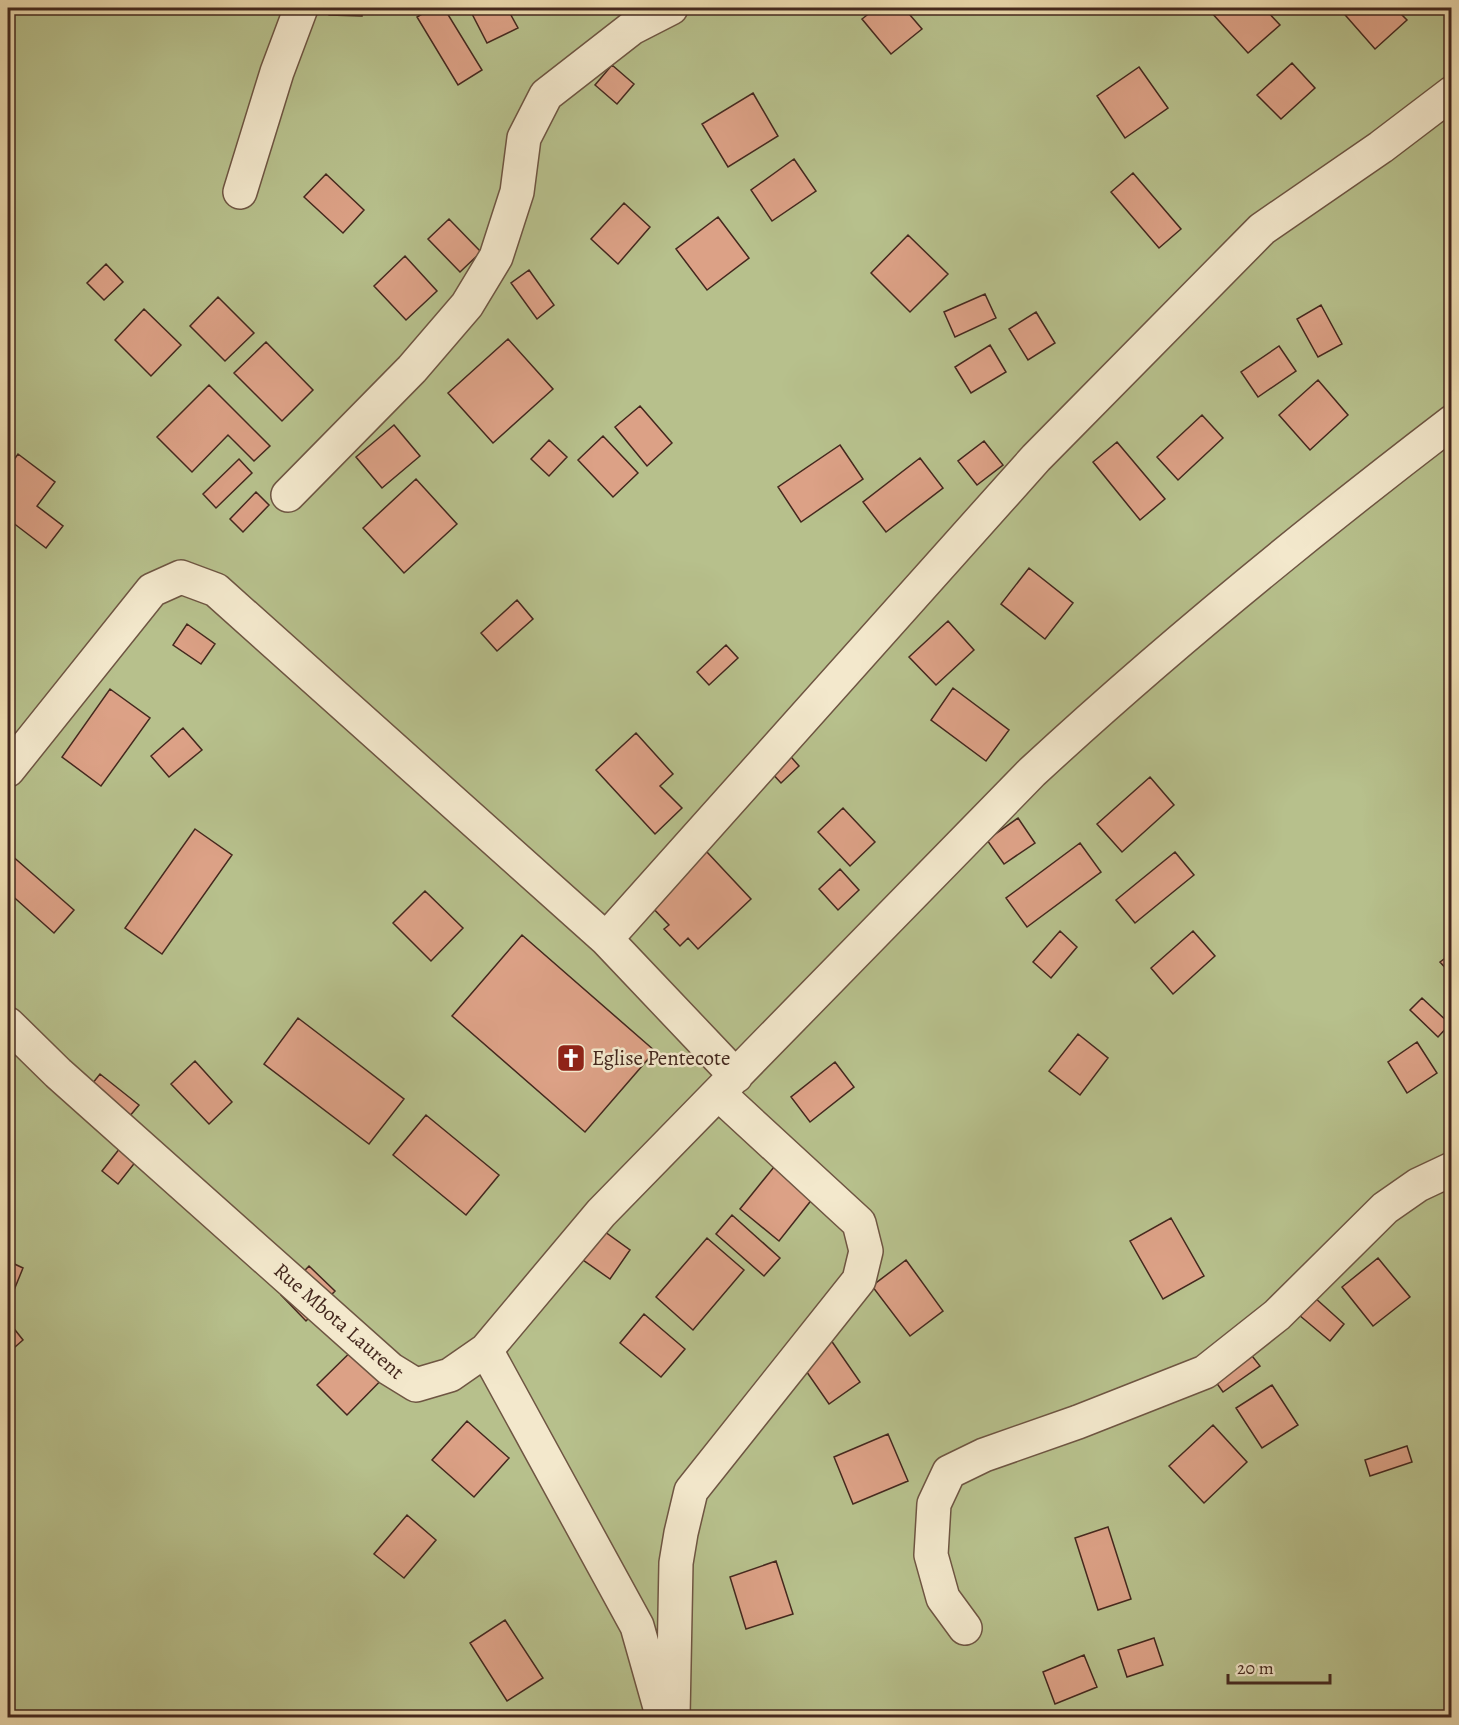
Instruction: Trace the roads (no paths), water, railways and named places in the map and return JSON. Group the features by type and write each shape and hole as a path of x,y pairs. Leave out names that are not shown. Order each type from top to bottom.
{"street":[{"path":"240,192 277,72 301,8"},
{"path":"288,495 412,369 467,305 496,257 518,192 524,138 546,94 632,28 671,8"},
{"path":"606,939 1036,458 1253,237 1381,147 1452,93"},
{"name":"Rue Mbota Laurent","path":"8,1024 58,1073 390,1369 416,1385 450,1375 486,1350 601,1213 1032,772 1101,709 1329,516 1452,422"},
{"path":"8,770 152,590 181,577 216,590 606,939 728,1085 859,1223 866,1251 859,1280 691,1491 676,1563 673,1718"},
{"path":"965,1628 943,1598 931,1555 934,1504 949,1472 984,1455 1078,1422 1205,1372 1277,1315 1385,1208 1418,1185 1452,1169"},
{"path":"486,1350 637,1626 663,1718"}],"place":[{"name":"Eglise Pentecote","path":"571,1058"}]}
